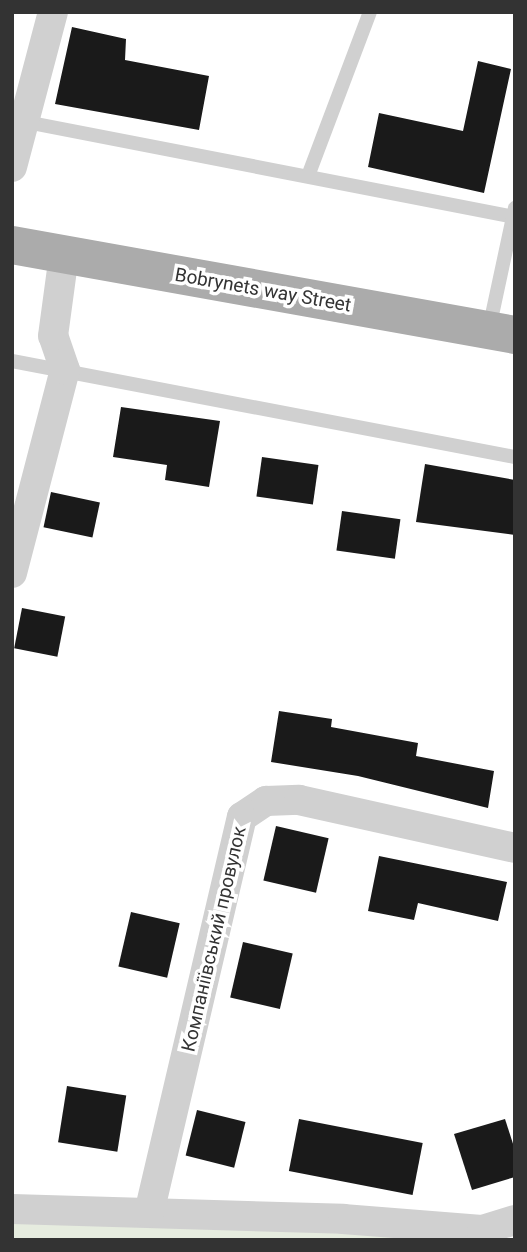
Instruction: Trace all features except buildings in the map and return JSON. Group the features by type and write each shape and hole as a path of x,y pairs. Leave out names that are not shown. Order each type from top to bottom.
{"main road":[{"name":"Bobrynets way Street","path":"12,244 502,333"}],"street":[{"path":"12,167 19,120 53,12"},
{"path":"12,573 65,370 53,336 64,255"},
{"name":"Компаніївський провулок","path":"149,1213 242,817 266,801 299,800 515,848"},
{"path":"12,1209 343,1219 482,1230 515,1220"}],"lane":[{"path":"309,176 370,12"},
{"path":"19,120 514,214 502,333"},
{"path":"12,361 515,457"}],"shaded area":[{"path":"12,1208 449,1240 12,1240"}]}
